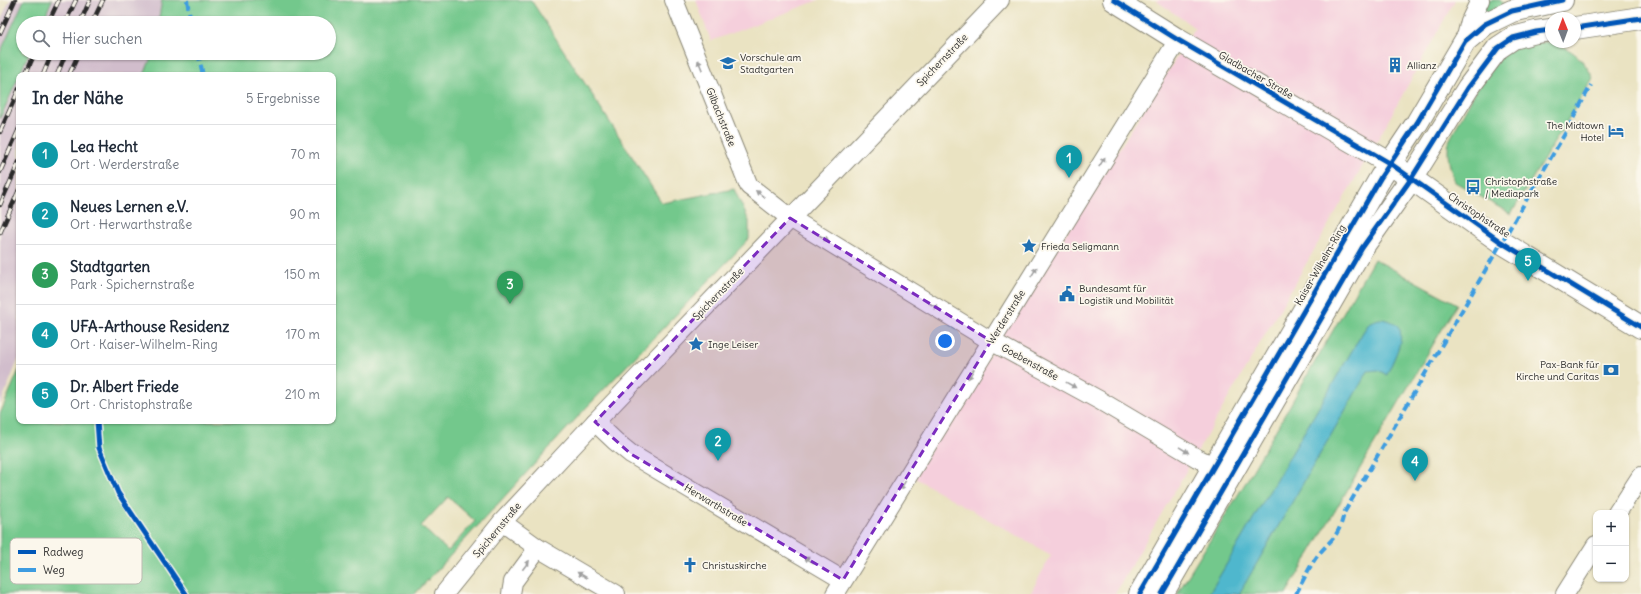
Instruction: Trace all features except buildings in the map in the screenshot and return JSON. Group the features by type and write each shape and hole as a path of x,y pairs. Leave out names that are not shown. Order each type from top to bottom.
{"main road":[{"name":"Gladbacher Straße","path":"1114,0 1178,40 1390,164"},
{"name":"Kaiser-Wilhelm-Ring","path":"1162,594 1223,471 1390,164 1465,41 1485,24 1512,12 1562,0"},
{"path":"1581,27 1641,18"},
{"name":"Kaiser-Wilhelm-Ring","path":"1140,594 1223,471 1362,248 1411,180 1468,88 1491,55 1513,38 1545,31"},
{"name":"Christophstraße","path":"1390,164 1502,242 1641,327"}],"street":[{"name":"Gilbachstraße","path":"674,0 749,186 790,218"},
{"name":"Spichernstraße","path":"444,594 502,522 595,422 1000,0"},
{"path":"1465,41 1470,21 1480,0"},
{"name":"Werderstraße","path":"839,587 1178,40"},
{"name":"Goebenstraße","path":"790,218 991,341 1099,400 1197,458 1223,471"},
{"name":"Herwarthstraße","path":"595,422 614,441 631,454 839,587"},
{"path":"1619,510 1641,476"},
{"path":"502,522 538,548 616,594"},
{"path":"1565,594 1595,546"},
{"path":"511,594 513,582 538,548"}],"highlighted area":[{"path":"790,218 991,341 843,580 631,454 595,422"}],"shaded area":[{"path":"10,0 162,0 159,16 16,16 16,60 150,60 145,72 16,72 16,365 0,405 0,21"},
{"path":"696,0 819,0 711,41"},
{"path":"1155,0 1455,0 1377,141 1115,594 1030,594 1051,555 913,477 1195,28"}],"green space":[{"path":"24,0 52,0 45,16 17,16"},
{"path":"162,0 531,0 662,203 734,189 749,221 749,239 586,408 415,594 0,594 0,414 16,377 16,424 336,424 336,72 145,72 150,60 336,60 336,16 159,16","holes":["448,497 475,521 448,551 421,526"]},
{"path":"1500,0 1504,4 1481,17 1485,2"},
{"path":"16,18 16,60 26,60 21,72 16,72 16,83 0,119 0,53"},
{"path":"1545,42 1545,48 1565,48 1580,58 1593,78 1511,214 1455,182 1449,162 1448,151 1449,141 1475,93 1490,70 1508,51 1527,44"},
{"path":"1374,259 1457,304 1286,594 1177,594 1246,482"}],"water":[{"path":"1379,319 1391,321 1398,326 1401,333 1398,349 1387,375 1378,370 1368,371 1239,594 1209,594 1363,332 1370,322"}],"railway":[{"path":"0,33 15,0"},
{"path":"51,16 59,0"},
{"path":"68,16 76,0"},
{"path":"83,16 90,0"},
{"path":"95,16 103,0"},
{"path":"26,72 32,60"},
{"path":"44,72 49,60"},
{"path":"58,72 63,60"},
{"path":"70,72 76,60"},
{"path":"0,132 16,96"},
{"path":"0,172 16,136"},
{"path":"0,205 16,169"},
{"path":"0,233 16,197"}],"marked path":[{"path":"187,0 190,16"},
{"path":"200,60 202,72"},
{"path":"1296,594 1318,555 1334,537 1340,527 1344,513 1567,130 1591,85"}],"cycle path":[{"path":"1114,0 1178,40 1391,164 1501,242 1641,327"},
{"path":"1140,594 1381,177 1417,123 1465,41 1485,24 1512,11 1562,0"},
{"path":"1581,27 1641,18"},
{"path":"1162,594 1362,248 1411,179 1468,88 1498,48 1513,38 1545,31"},
{"path":"97,424 99,448 118,493 186,594"}],"place":[{"name":"Vorschule am Stadtgarten","path":"728,63"},
{"name":"Allianz","path":"1395,65"},
{"name":"The Midtown Hotel","path":"1616,131"},
{"name":"Lea Hecht","path":"1069,178"},
{"name":"Christophstraße / Mediapark","path":"1473,187"},
{"name":"Frieda Seligmann","path":"1029,246"},
{"name":"Dr. Albert Friede","path":"1528,281"},
{"name":"Bundesamt für Logistik und Mobilität","path":"1067,294"},
{"name":"Stadtgarten","path":"510,304"},
{"name":"Inge Leiser","path":"696,344"},
{"name":"Pax-Bank für Kirche und Caritas","path":"1611,370"},
{"name":"Neues Lernen e.V.","path":"718,461"},
{"name":"UFA-Arthouse Residenz","path":"1415,481"},
{"name":"Christuskirche","path":"690,565"}]}
